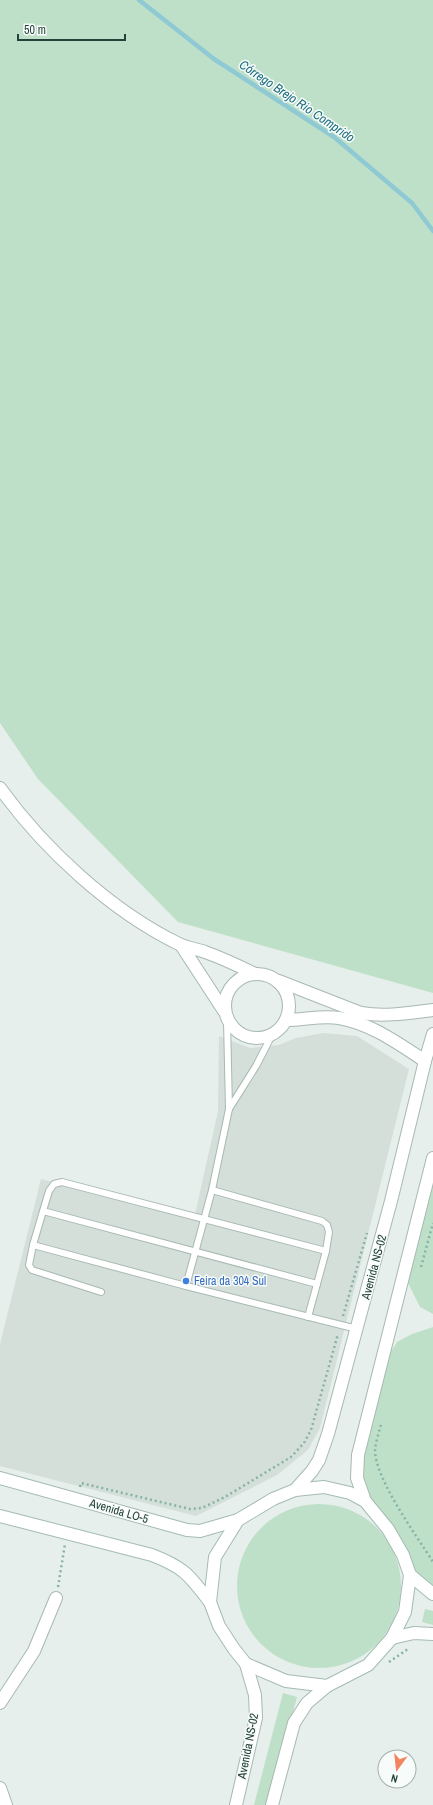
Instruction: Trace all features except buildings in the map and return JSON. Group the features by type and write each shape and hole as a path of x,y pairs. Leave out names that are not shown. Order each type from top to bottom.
{"street":[{"path":"0,788 14,808 69,866 110,901 144,925 181,945 205,952 255,974"},
{"path":"181,945 234,1029 242,1036 262,1038 272,1035 281,1028 289,1012 288,999 283,987 277,981"},
{"path":"226,1016 225,997 231,986 242,977 255,974 266,975 277,981 361,1013 394,1015 433,1010"},
{"path":"286,1020 332,1017 355,1022 375,1030 425,1061"},
{"name":"Avenida NS-02","path":"295,1490 312,1472 319,1460 328,1434 391,1201 433,1034"},
{"path":"433,1158 358,1455 357,1478 365,1501 388,1529 402,1555 410,1575 433,1594"},
{"name":"Avenida LO-5","path":"0,1478 187,1530 200,1531 238,1520"},
{"path":"210,1602 215,1557 238,1520 273,1498 295,1490 324,1487 350,1494 365,1501"},
{"path":"0,1516 67,1539 152,1555 173,1563 187,1573 210,1602 219,1626 246,1664 286,1681 327,1686"},
{"path":"272,1805 294,1723 307,1703 327,1686 368,1665 392,1638 405,1612 410,1575"},
{"path":"0,1703 34,1650 56,1598"},
{"path":"392,1638 414,1633 433,1634"},
{"name":"Avenida NS-02","path":"236,1805 256,1718 255,1695 246,1664"},
{"path":"0,1788 6,1805"}],"lane":[{"path":"186,1286 212,1190 229,1109 226,1016"},
{"path":"229,1109 256,1066 272,1035"},
{"path":"101,1292 32,1270 29,1264 49,1191 54,1184 62,1182 326,1251"},
{"path":"212,1190 322,1221 327,1225 329,1232 326,1251 308,1317"},
{"path":"43,1211 317,1284"},
{"path":"33,1245 357,1330"}],"path":[{"path":"420,1269 433,1223"},
{"path":"77,1500 81,1483 190,1509 202,1508 225,1497 291,1457 304,1442 311,1430 369,1228"},
{"path":"382,1419 376,1449 377,1463 388,1488 433,1562"},
{"path":"67,1539 72,1546"},
{"path":"56,1598 67,1539"},
{"path":"388,1663 410,1647"}],"shaded area":[{"name":"Feira da 304 Sul","path":"323,1033 357,1036 409,1069 320,1428 308,1450 277,1475 196,1516 0,1466 0,1344 41,1179 194,1219 218,1111 219,1036 250,1048 279,1045 296,1038"}],"green space":[{"path":"0,0 433,0 433,993 178,922 38,779 0,723"},
{"path":"433,1174 433,1314 420,1307 407,1281"},
{"path":"433,1327 433,1590 414,1572 370,1498 361,1478 361,1455 385,1361 397,1342 412,1334"},
{"path":"319,1504 350,1510 377,1528 395,1555 401,1586 395,1617 377,1644 350,1662 319,1668 288,1662 261,1644 243,1617 237,1586 243,1555 261,1528 288,1510"},
{"path":"425,1609 433,1611 433,1625 422,1622"},
{"path":"283,1693 297,1697 268,1805 254,1805"}],"waterway":[{"name":"Córrego Brejo Rio Comprido","path":"139,0 214,59 334,137 412,203 433,231"}],"place":[{"name":"Feira da 304 Sul","path":"186,1281"}]}
